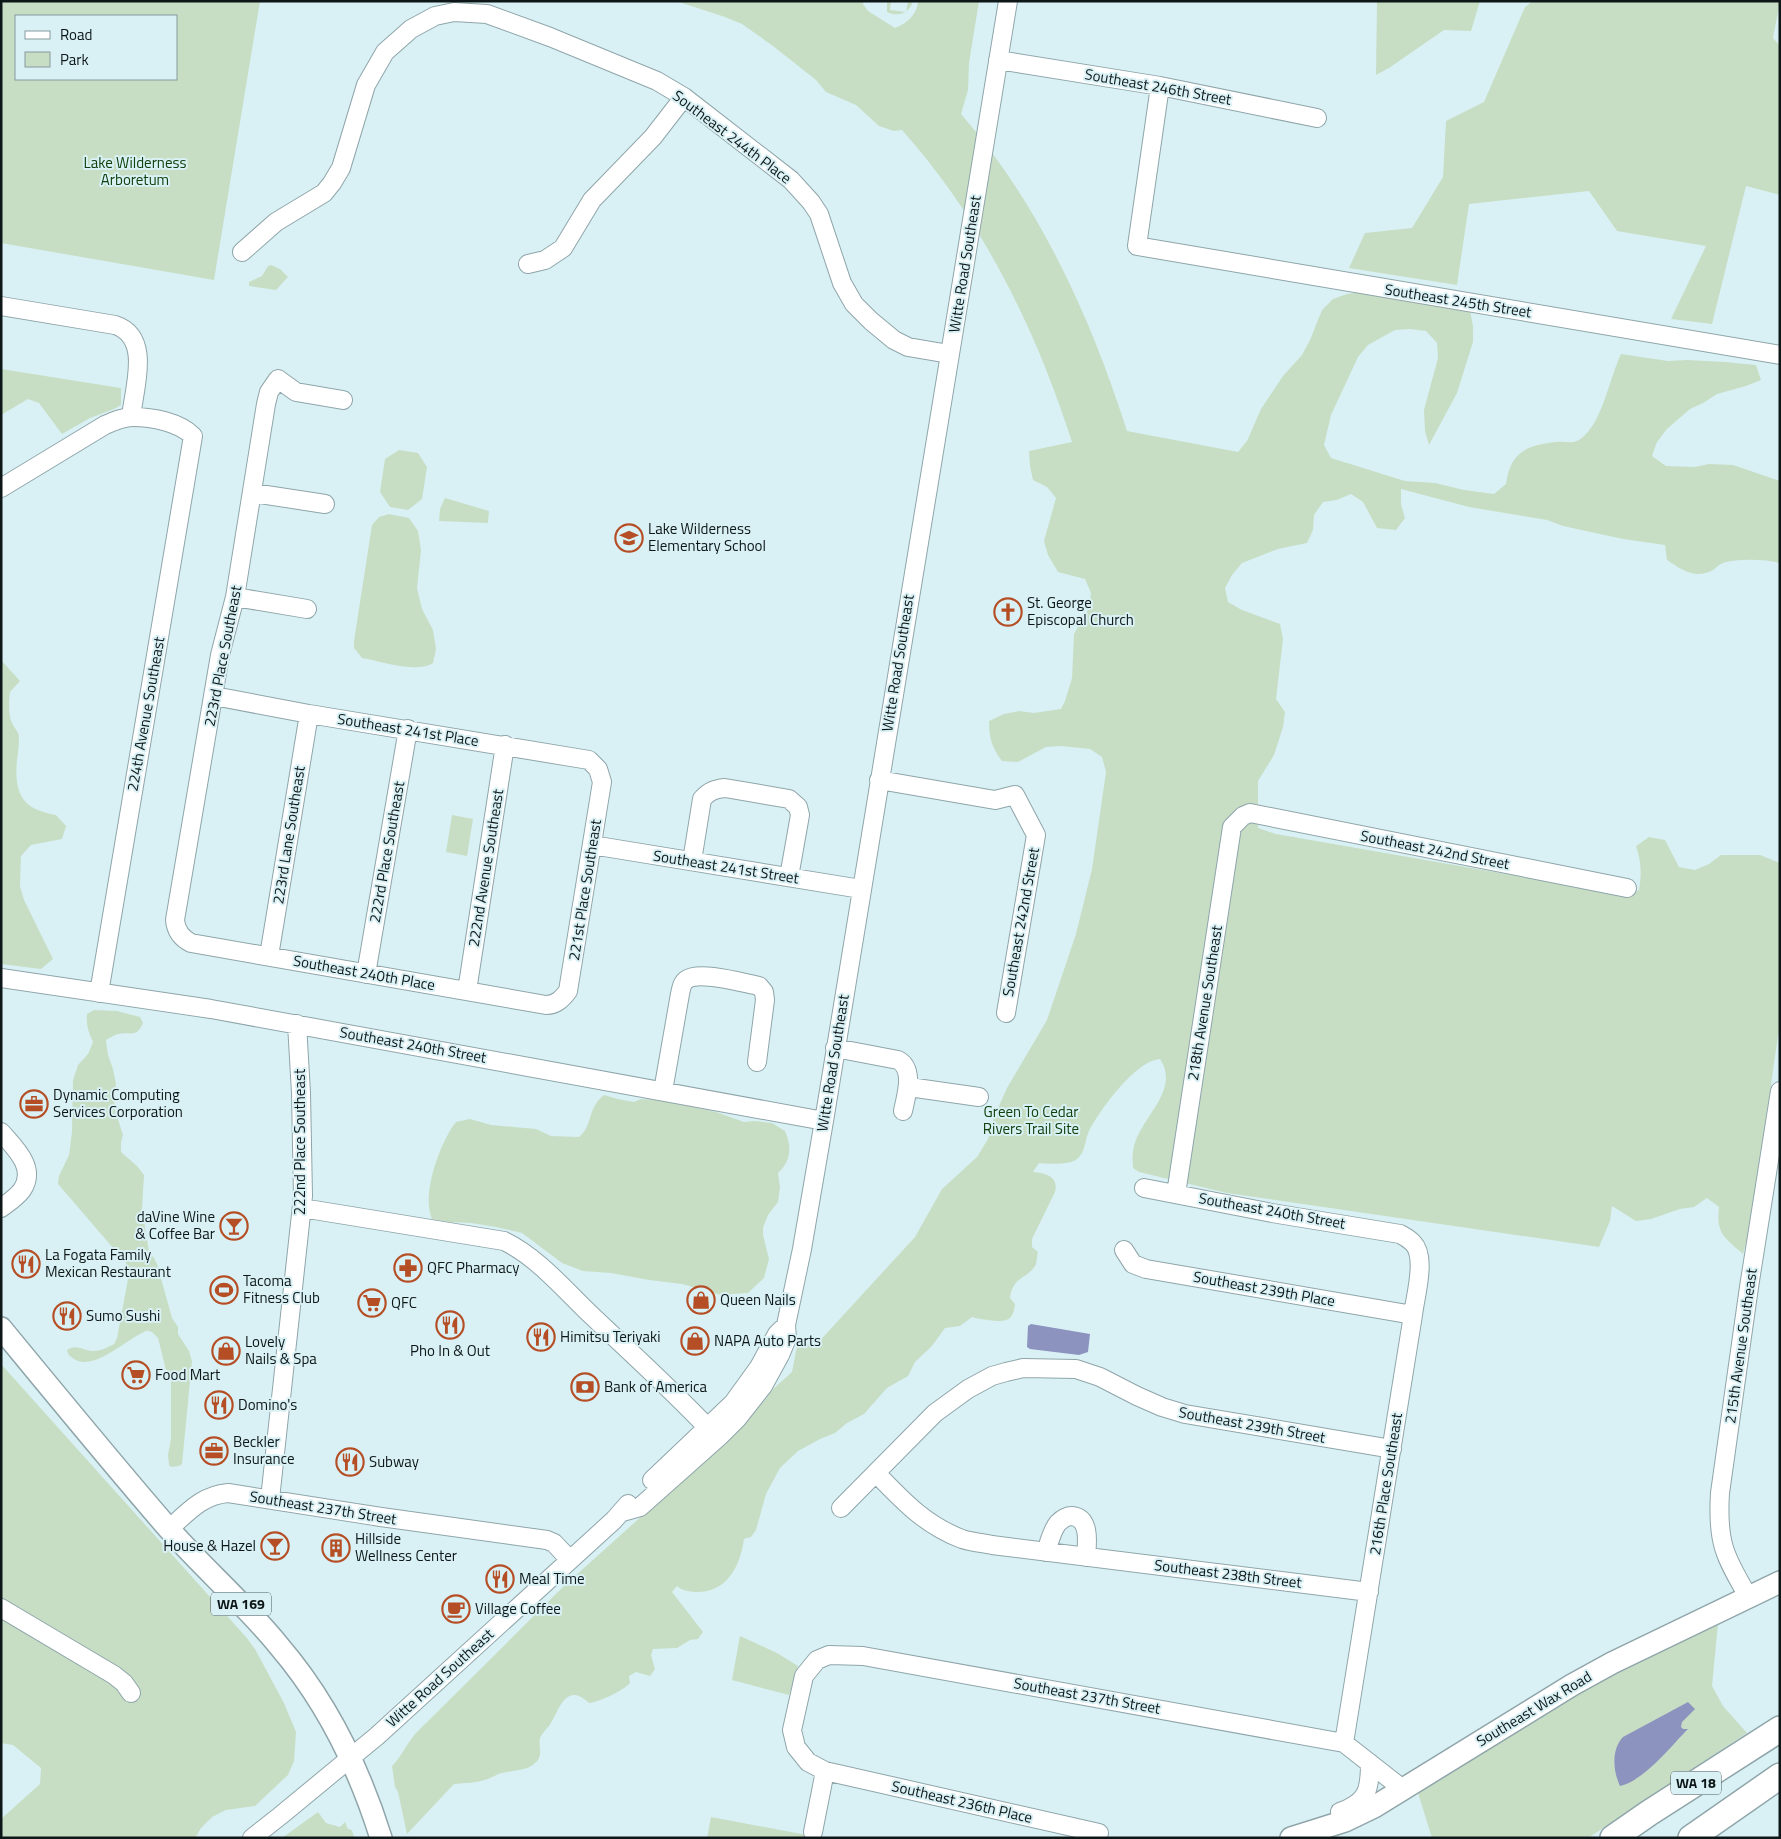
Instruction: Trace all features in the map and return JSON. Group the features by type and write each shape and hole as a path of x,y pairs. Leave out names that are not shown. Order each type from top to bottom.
{"highway":[{"name":"WA 18","path":"1613,1838 1780,1729"},
{"name":"WA 18","path":"1691,1838 1780,1776"}],"main road":[{"name":"WA 169","path":"1,1328 169,1529 279,1645 335,1726 351,1757 381,1838"},
{"name":"Southeast Wax Road","path":"1290,1838 1345,1821 1374,1807 1572,1685 1612,1663 1780,1582"}],"street":[{"name":"Witte Road Southeast","path":"622,1512 640,1507 721,1435 755,1397 780,1355 787,1338 786,1325 802,1249 824,1121 1008,1"},
{"name":"Southeast 244th Place","path":"242,252 276,222 324,193 332,183 341,168 366,85 375,66 385,52 411,29 435,16 454,12 487,14 550,37 656,81 684,97 791,180 810,202 819,214 842,283 854,304 871,321 894,340 908,347 950,354"},
{"name":"Southeast 246th Street","path":"998,60 1160,86 1317,118"},
{"name":"Southeast 245th Street","path":"1160,86 1137,246 1780,355"},
{"path":"528,264 545,260 563,248 592,200 653,137 684,97"},
{"path":"1,306 115,325 127,330 134,338 138,354 131,417 105,425 1,488"},
{"name":"223rd Place Southeast","path":"179,934 175,920 220,655 235,597 266,404 270,392 278,379 296,392 343,400"},
{"name":"224th Avenue Southeast","path":"100,993 193,436 181,426 148,418 131,417"},
{"path":"253,493 325,504"},
{"path":"235,597 307,609"},
{"name":"Southeast 241st Place","path":"214,696 309,714 589,760 598,769"},
{"name":"223rd Lane Southeast","path":"269,956 309,714"},
{"name":"222rd Place Southeast","path":"366,974 408,730"},
{"name":"222nd Avenue Southeast","path":"467,991 505,745"},
{"name":"221st Place Southeast","path":"553,1005 564,997 568,991 602,782 598,769"},
{"name":"Southeast 242nd Street","path":"879,780 995,800 1015,794 1036,835 1006,1013"},
{"path":"692,861 699,809 702,799 709,792 715,789 734,790 789,799 798,807 800,815 789,877"},
{"name":"Southeast 242nd Street","path":"1243,816 1250,813 1627,888"},
{"name":"218th Avenue Southeast","path":"1176,1194 1232,827 1243,816"},
{"name":"Southeast 241st Street","path":"592,844 861,889"},
{"name":"Southeast 240th Place","path":"179,934 191,943 553,1005"},
{"path":"663,1091 680,994 683,984 691,978 702,975 759,986 764,992 766,1000 757,1062"},
{"name":"Southeast 240th Street","path":"1,978 211,1009 824,1121"},
{"name":"222nd Place Southeast","path":"270,1499 302,1208 301,1092 297,1024"},
{"path":"835,1048 898,1060 903,1063 909,1087 903,1111"},
{"path":"909,1087 979,1097"},
{"name":"215th Avenue Southeast","path":"1748,1596 1729,1565 1723,1547 1720,1525 1720,1493 1749,1287 1780,1091"},
{"path":"1,1132 19,1153 25,1163 27,1174 22,1189 1,1208"},
{"name":"Southeast 240th Street","path":"1144,1188 1272,1213 1400,1234"},
{"path":"302,1208 504,1241 527,1254 708,1428 702,1443 672,1471 668,1482"},
{"name":"216th Place Southeast","path":"1344,1742 1420,1267 1418,1252 1413,1243 1400,1234"},
{"name":"Southeast 239th Place","path":"1124,1250 1133,1264 1146,1269 1413,1315"},
{"name":"Witte Road Southeast","path":"252,1838 382,1731 622,1512 632,1499 733,1404 759,1367 777,1334 786,1325"},
{"name":"Southeast 239th Street","path":"841,1508 935,1413 961,1394 992,1376 1023,1368 1076,1369 1100,1377 1154,1404 1185,1414 1392,1449"},
{"name":"Southeast 238th Street","path":"876,1474 909,1507 936,1528 963,1540 1369,1592"},
{"name":"Southeast 237th Street","path":"169,1529 197,1504 217,1494 228,1493 547,1540 554,1543 570,1560"},
{"path":"1046,1552 1057,1524 1065,1517 1073,1516 1080,1518 1084,1524 1087,1534 1086,1557"},
{"path":"1,1608 108,1671 124,1683 131,1693"},
{"name":"Southeast 237th Street","path":"825,1771 808,1762 796,1747 792,1730 804,1676 817,1660 829,1655 863,1656 1344,1742 1404,1790"},
{"path":"1290,1838 1304,1825 1354,1807 1363,1799 1368,1790 1370,1763"},
{"path":"813,1832 825,1771"},
{"name":"Southeast 236th Place","path":"825,1771 1099,1832"}],"green space":[{"name":"Lake Wilderness Arboretum","path":"1,1 260,1 214,280 1,243"},
{"name":"Green To Cedar Rivers Trail Site","path":"676,1 864,1 863,4 868,11 895,28 911,18 916,10 918,1 979,1 969,63 968,90 961,114 1015,186 1039,224 1060,264 1097,347 1127,431 1238,452 1247,441 1261,409 1283,376 1302,355 1322,310 1333,299 1347,294 1362,292 1407,297 1423,303 1470,310 1473,342 1457,393 1429,445 1425,431 1424,410 1438,358 1437,343 1426,331 1395,330 1368,345 1358,357 1331,415 1324,445 1331,458 1405,481 1435,483 1464,490 1494,494 1506,484 1511,464 1516,457 1528,448 1546,443 1574,442 1585,435 1597,418 1621,354 1668,361 1687,360 1756,365 1761,380 1717,394 1690,409 1667,429 1657,442 1652,456 1666,466 1733,465 1780,481 1780,563 1760,560 1732,561 1721,564 1703,574 1692,573 1667,560 1665,545 1623,539 1563,526 1547,520 1469,507 1401,489 1401,504 1405,518 1396,530 1377,528 1363,502 1351,494 1337,500 1323,502 1314,515 1313,530 1307,543 1278,549 1242,563 1232,575 1225,588 1228,602 1242,610 1280,624 1283,639 1276,699 1285,712 1283,727 1274,755 1258,781 1258,828 1276,834 1626,895 1639,890 1640,867 1636,846 1649,837 1665,840 1679,867 1695,870 1709,864 1721,855 1760,855 1780,863 1780,1022 1751,1224 1743,1254 1726,1239 1720,1229 1719,1207 1707,1198 1694,1207 1680,1209 1651,1219 1636,1221 1612,1206 1610,1221 1599,1247 1227,1193 1139,1172 1133,1168 1136,1140 1156,1106 1165,1083 1165,1071 1160,1059 1150,1062 1129,1077 1101,1111 1089,1131 1083,1150 1077,1159 1065,1163 1039,1163 1033,1172 1050,1176 1055,1182 1056,1187 1032,1239 1032,1247 1038,1252 1036,1264 1033,1269 1014,1285 1010,1298 1015,1304 1010,1318 999,1321 972,1317 960,1326 945,1328 932,1346 915,1362 908,1376 887,1388 864,1414 847,1423 835,1433 798,1451 780,1468 766,1494 756,1530 751,1537 744,1539 735,1568 724,1583 716,1588 695,1592 681,1589 677,1586 672,1592 703,1632 698,1639 690,1640 677,1648 653,1649 651,1655 655,1669 650,1676 636,1672 629,1676 630,1683 617,1693 589,1703 581,1697 568,1696 541,1736 540,1754 538,1760 532,1766 500,1773 488,1779 471,1783 454,1784 407,1834 398,1792 395,1787 392,1766 415,1734 565,1585 731,1436 773,1389 792,1372 797,1346 803,1342 814,1347 915,1237 942,1189 977,1157 988,1139 994,1117 1007,1088 1047,1020 1076,934 1092,869 1106,772 1102,757 1090,749 1061,746 1046,747 1018,762 1002,761 993,747 990,733 989,721 1004,714 1019,711 1034,713 1061,709 1072,678 1074,634 1089,608 1091,593 1085,579 1058,572 1048,555 1044,541 1056,498 1047,487 1033,480 1029,451 1072,442 1041,357 1023,316 981,238 957,201 902,130 894,131 879,126 856,105 826,92 816,80 742,24"},
{"path":"887,1 891,1 890,10 905,12 895,14 887,12"},
{"path":"908,1 913,1 909,9 906,11"},
{"path":"1377,1 1480,1 1471,31 1444,30 1376,75"},
{"path":"1533,1 1780,1 1773,38 1780,46 1780,195 1746,186 1712,324 1671,319 1706,246 1617,231 1589,191 1469,204 1457,285 1349,268 1365,233 1412,228 1443,177 1446,121 1484,102 1525,7"},
{"path":"271,265 280,269 288,277 276,290 249,286 249,282 262,276 268,266"},
{"path":"1,369 121,388 121,405 90,418 62,434 39,403 28,399 1,415"},
{"path":"399,450 418,453 427,467 422,499 408,510 390,507 380,492 385,459"},
{"path":"445,498 489,511 488,523 439,521 440,509"},
{"path":"389,514 409,518 418,531 421,550 417,588 422,609 433,630 436,649 433,663 426,666 409,667 362,658 354,648 372,525 379,517"},
{"path":"1,660 20,681 10,692 9,704 11,719 19,737 16,772 19,791 28,804 35,809 56,815 66,826 62,839 31,845 21,856 20,886 24,900 53,959 41,969 1,964"},
{"path":"452,815 473,819 467,856 446,852"},
{"path":"94,1010 117,1011 140,1017 143,1023 135,1033 118,1034 106,1040 116,1084 114,1107 123,1135 121,1152 144,1175 142,1209 149,1252 157,1264 172,1318 178,1327 178,1334 189,1351 192,1361 182,1464 179,1466 171,1467 169,1465 171,1379 166,1370 158,1338 152,1332 146,1331 110,1353 91,1361 82,1362 74,1359 67,1350 77,1347 97,1351 114,1344 117,1338 129,1274 126,1263 58,1184 59,1176 69,1155 72,1132 73,1080 78,1065 88,1054 93,1042 88,1028 87,1014"},
{"path":"604,1095 634,1102 641,1099 665,1100 716,1112 744,1122 772,1123 785,1131 789,1143 788,1159 778,1173 780,1187 778,1202 768,1215 763,1228 769,1259 764,1278 748,1293 725,1296 682,1284 611,1273 583,1271 562,1263 522,1233 471,1223 432,1219 429,1209 429,1197 434,1169 444,1142 456,1122 470,1119 491,1125 536,1129 551,1136 579,1137 586,1128 592,1111"},
{"path":"1,1364 246,1637 255,1649 284,1703 296,1732 294,1761 288,1775 255,1806 226,1810 212,1817 201,1828 195,1838 1,1838 1,1819 40,1784 41,1768 13,1745 1,1743"},
{"path":"1718,1624 1712,1686 1723,1706 1747,1733 1588,1838 1432,1838 1418,1793 1525,1721 1676,1641"},
{"path":"740,1636 777,1653 798,1666 789,1695 732,1680"},
{"path":"318,1812 326,1823 340,1827 345,1822 348,1829 352,1830 354,1838 282,1838"},
{"path":"711,1817 823,1838 707,1838"}],"water":[{"path":"1031,1324 1090,1334 1088,1352 1079,1355 1030,1349 1027,1347 1028,1326"},
{"path":"1688,1702 1695,1709 1682,1722 1681,1727 1688,1729 1648,1770 1629,1783 1620,1786 1614,1761 1616,1748 1623,1737"}],"place":[{"name":"Lake Wilderness Elementary School","path":"629,538"},
{"name":"St. George Episcopal Church","path":"1008,612"},
{"name":"Dynamic Computing Services Corporation","path":"34,1104"},
{"name":"daVine Wine & Coffee Bar","path":"234,1226"},
{"name":"La Fogata Family Mexican Restaurant","path":"26,1264"},
{"name":"QFC Pharmacy","path":"408,1268"},
{"name":"Tacoma Fitness Club","path":"224,1290"},
{"name":"Queen Nails","path":"701,1300"},
{"name":"QFC","path":"372,1303"},
{"name":"Sumo Sushi","path":"67,1316"},
{"name":"Pho In & Out","path":"450,1325"},
{"name":"Himitsu Teriyaki","path":"541,1337"},
{"name":"NAPA Auto Parts","path":"695,1341"},
{"name":"Lovely Nails & Spa","path":"226,1351"},
{"name":"Food Mart","path":"136,1375"},
{"name":"Bank of America","path":"585,1387"},
{"name":"Domino's","path":"219,1405"},
{"name":"Beckler Insurance","path":"214,1451"},
{"name":"Subway","path":"350,1462"},
{"name":"House & Hazel","path":"275,1546"},
{"name":"Hillside Wellness Center","path":"336,1548"},
{"name":"Meal Time","path":"500,1579"},
{"name":"Village Coffee","path":"456,1609"}]}
